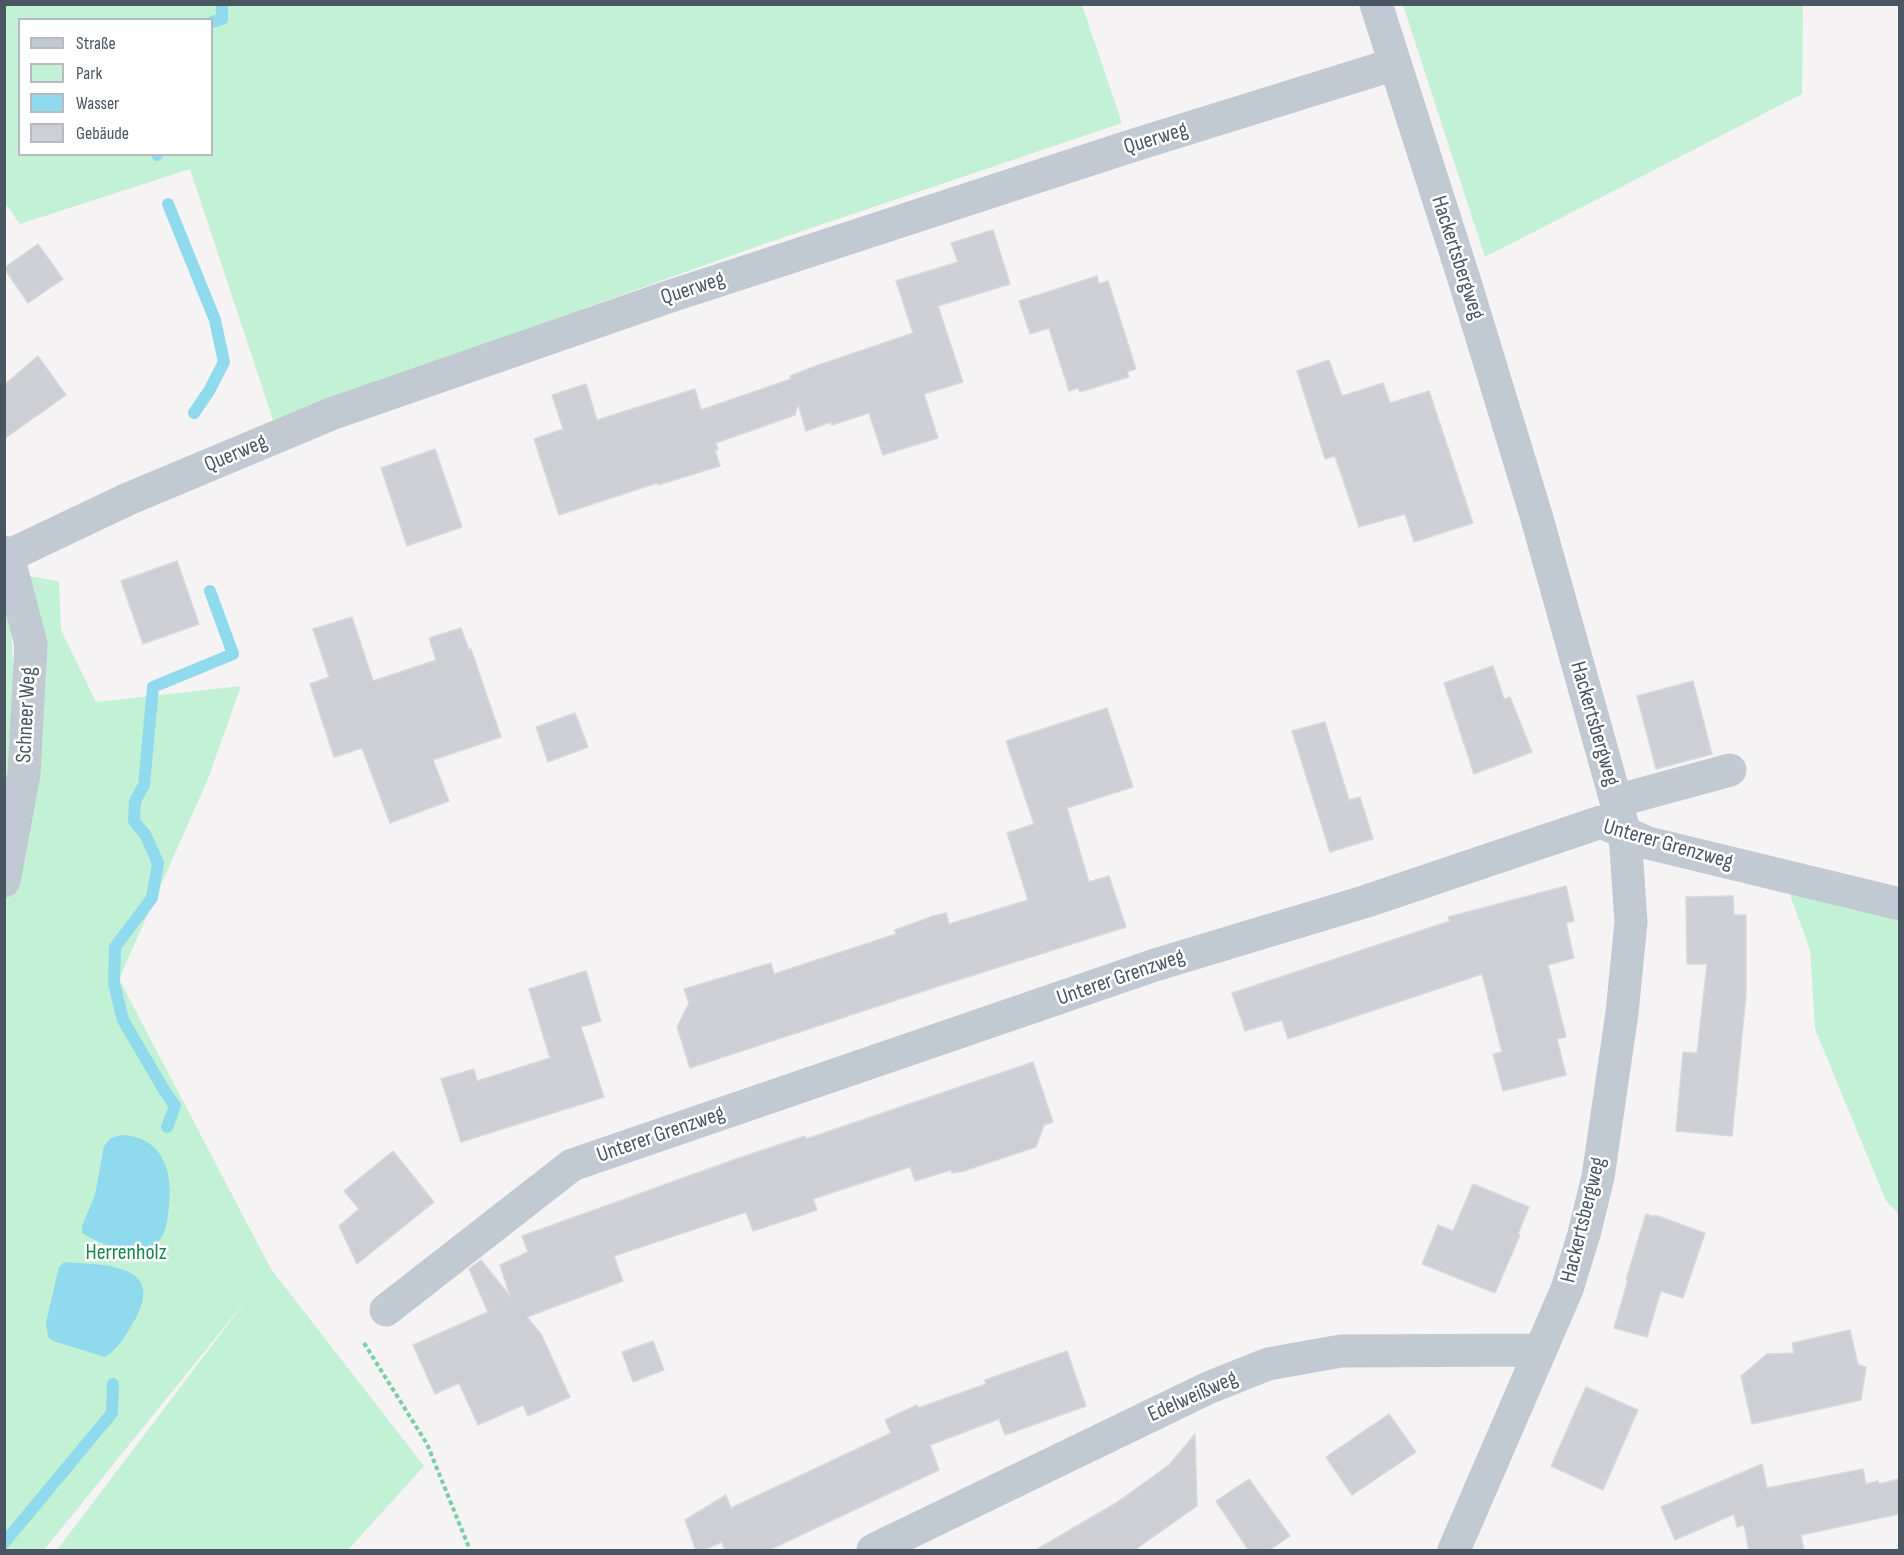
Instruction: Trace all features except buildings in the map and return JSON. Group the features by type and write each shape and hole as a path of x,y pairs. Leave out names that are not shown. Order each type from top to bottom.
{"street":[{"name":"Hackertsbergweg","path":"1376,4 1465,282 1536,515 1616,801 1625,834 1631,922 1622,1013 1599,1166 1584,1234 1567,1288 1454,1551"},
{"name":"Querweg","path":"6,554 129,499 331,414 679,293 1395,64"},
{"name":"Schneer Weg","path":"4,881 24,774 31,644 6,554"},
{"path":"1616,801 1730,770"},
{"name":"Unterer Grenzweg","path":"386,1310 572,1165 1155,965 1367,901 1601,822 1648,843 1899,904"},
{"name":"Edelweißweg","path":"873,1551 1208,1388 1268,1364 1341,1351 1540,1350"}],"path":[{"path":"386,1310 359,1335 428,1444 470,1551"}],"green space":[{"path":"4,5 1082,5 1122,123 761,245 273,420 190,169 20,224 5,203"},
{"path":"1403,5 1803,5 1802,94 1485,257"},
{"name":"Herrenholz","path":"4,569 9,573 59,581 61,630 96,702 241,686 208,779 119,979 271,1269 424,1466 348,1550 57,1550 251,1294 44,1550 5,1550","holes":["10,602 24,774 19,791"]},
{"path":"1786,884 1899,916 1899,1214 1886,1201 1815,1029 1810,950"}],"water":[{"path":"121,1135 146,1141 162,1157 166,1168 170,1193 168,1218 163,1234 152,1249 115,1247 82,1233 82,1226 95,1195 104,1146 111,1138"},
{"path":"64,1262 111,1266 125,1270 136,1276 142,1286 143,1300 136,1318 119,1345 105,1357 53,1341 48,1337 46,1322 59,1267"}],"waterway":[{"path":"213,22 222,19 222,4"},
{"path":"168,204 215,320 224,362 194,413"},
{"path":"167,1127 175,1106 123,1020 114,983 115,947 152,898 158,863 146,836 134,821 135,801 144,785 153,687 233,654 210,591"},
{"path":"4,1543 112,1413 113,1384"}]}
